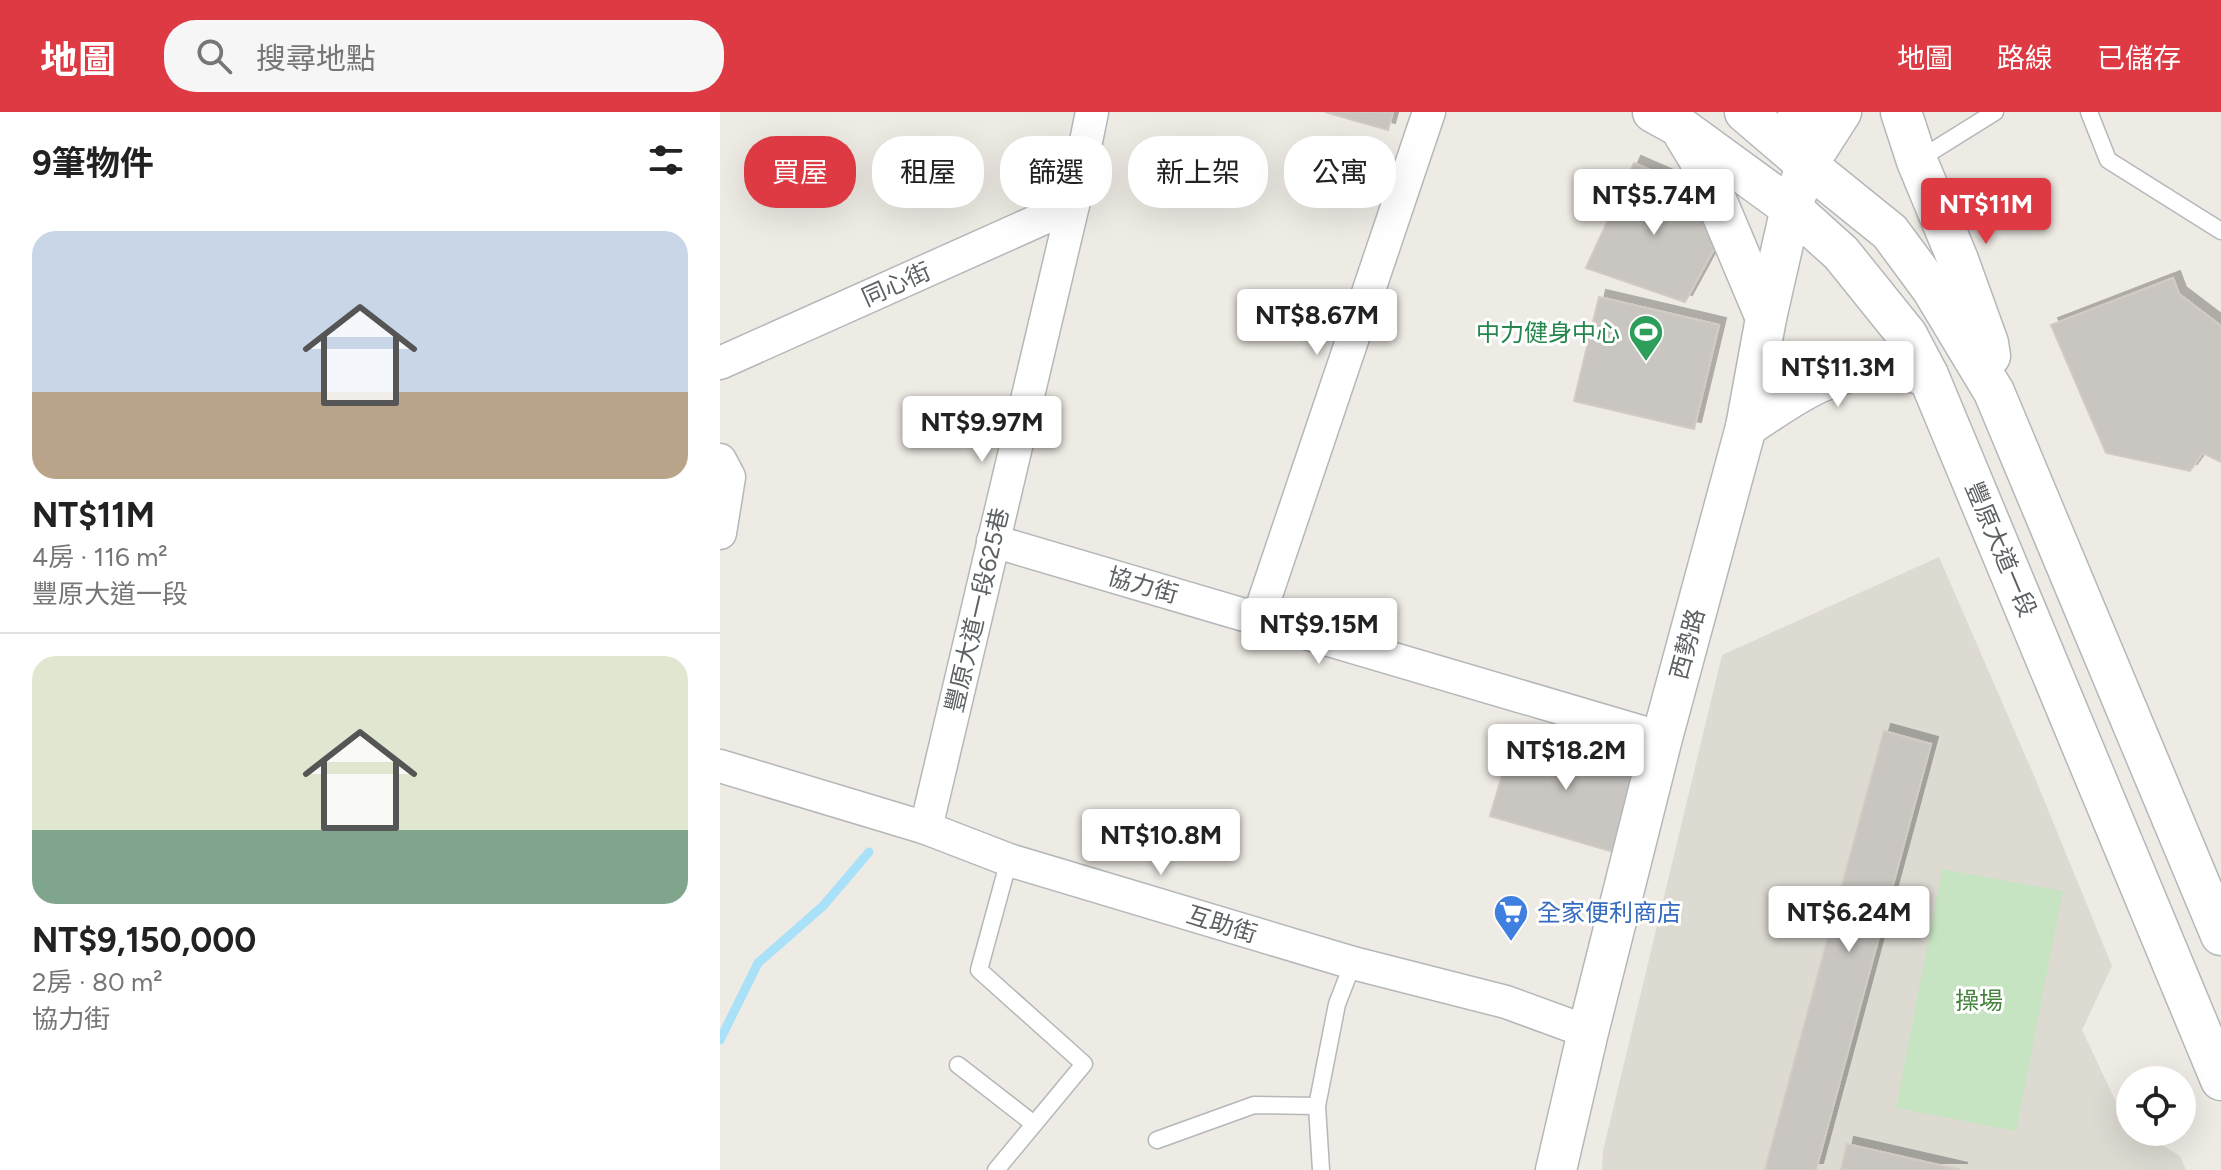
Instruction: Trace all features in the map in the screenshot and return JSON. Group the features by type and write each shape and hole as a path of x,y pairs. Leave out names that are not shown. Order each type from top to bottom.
{"street":[{"name":"豐原大道一段625巷","path":"1087,136 1092,112"},
{"path":"1258,619 1429,112"},
{"path":"1745,112 1890,232 1932,289 1994,392 2221,935"},
{"path":"1798,112 1807,165"},
{"name":"西勢路","path":"1556,1170 1662,738 1746,427 1791,208 1807,165 1841,112"},
{"path":"1901,112 1988,343 1994,392"},
{"path":"1666,120 1698,157 1766,318"},
{"name":"豐原大道一段","path":"1666,120 1791,208 1841,253 1907,335 1928,375 2221,1080"},
{"name":"同心街","path":"720,363 1066,208"},
{"name":"豐原大道一段625巷","path":"926,828 1072,208"},
{"path":"1746,427 1805,388 1842,373 1883,368 1928,375"},
{"path":"720,460 729,477 720,533"},
{"name":"協力街","path":"993,541 1662,738"},
{"name":"互助街","path":"720,766 926,828 1009,860 1353,963 1506,1002 1588,1032"}],"lane":[{"path":"1917,161 1995,112"},
{"path":"2089,112 2108,160 2221,231"},
{"path":"996,1170 1084,1064 979,970 1009,860"},
{"path":"1321,1170 1317,1106 1337,1004 1353,963"},
{"path":"958,1065 1034,1124"},
{"path":"1157,1140 1254,1105 1317,1106"}],"shaded area":[{"path":"1939,557 2112,966 2082,1030 2116,1102 2116,1146 2164,1146 2180,1156 2186,1170 1602,1170 1603,1151 1722,655"}],"green space":[{"name":"操場","path":"1942,869 2063,891 2016,1131 1896,1108"}],"building":[{"path":"1325,112 1393,112 1388,130"},
{"path":"1634,163 1687,186 1715,247 1685,302 1586,268"},
{"path":"2173,278 2179,294 2221,326 2221,462 2203,453 2190,471 2106,453 2051,325"},
{"name":"中力健身中心","path":"1599,297 1719,325 1694,429 1574,401"},
{"path":"1884,731 1931,744 1816,1170 1765,1170"},
{"path":"1515,732 1642,769 1617,853 1490,816"},
{"path":"1847,1144 1961,1170 1841,1170"}],"waterway":[{"path":"720,1040 758,963 823,906 869,852"}],"place":[{"name":"中力健身中心","path":"1646,363"},
{"name":"全家便利商店","path":"1511,943"}]}
